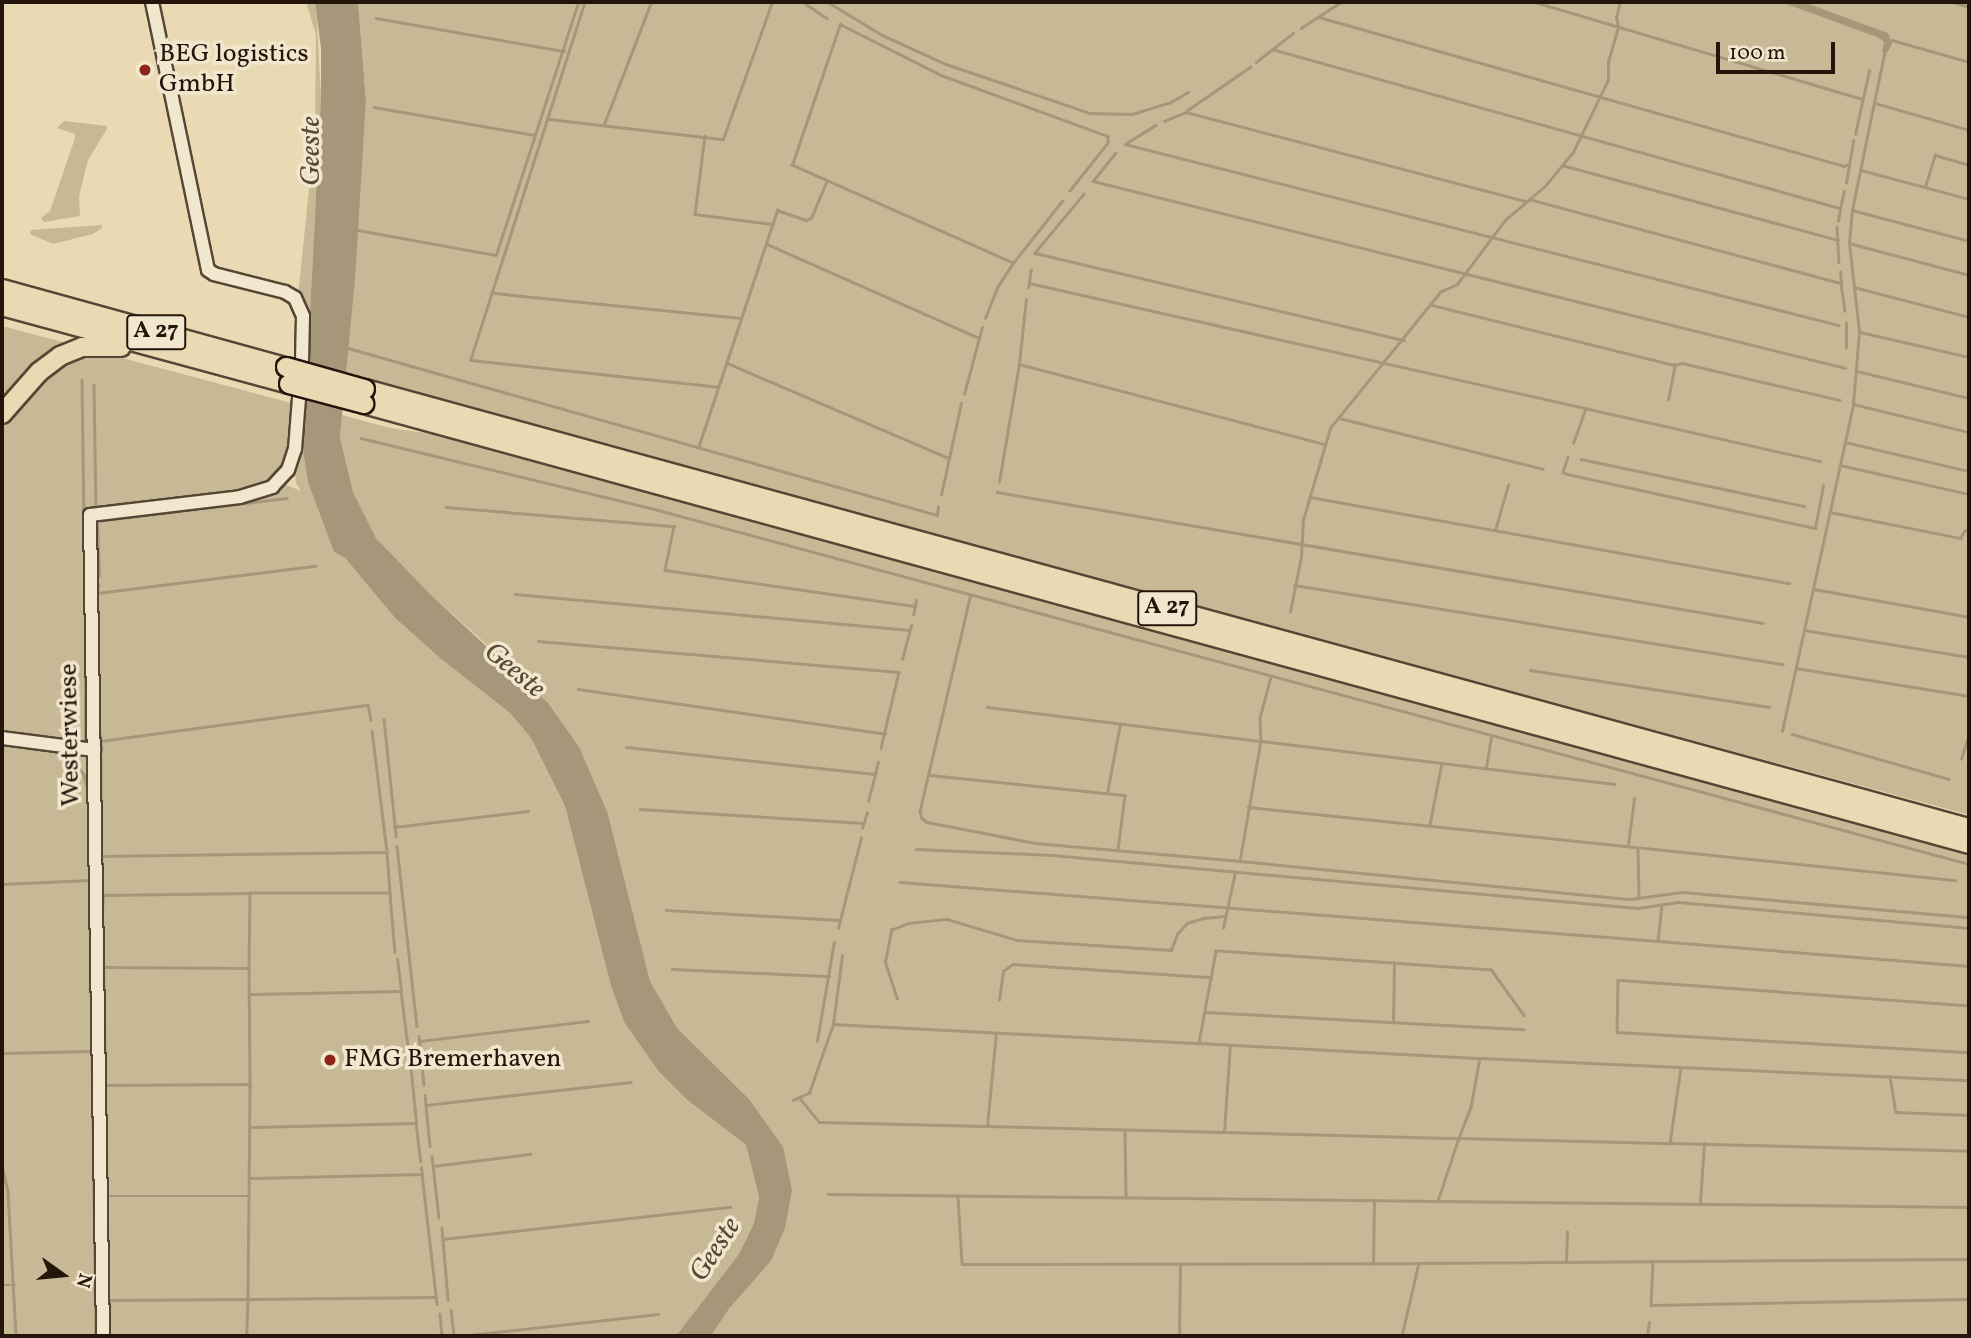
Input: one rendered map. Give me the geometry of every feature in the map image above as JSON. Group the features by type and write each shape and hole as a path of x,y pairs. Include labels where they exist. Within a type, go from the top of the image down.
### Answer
{"highway":[{"name":"A 27","path":"2,288 365,397 1969,844"},
{"name":"A 27","path":"2,306 156,349 288,375"},
{"path":"2,414 39,372 71,350 99,346 156,349"},
{"name":"A 27","path":"365,397 1969,828"}],"street":[{"name":"Westerwiese","path":"103,1336 90,515 258,494 283,477 295,449 300,405 303,316 295,298 285,292 214,274 208,270 152,2"},
{"path":"2,738 94,750"}],"shaded area":[{"path":"306,2 316,4 321,97 303,450 334,552 345,558 395,618 440,658 510,713 531,738 565,806 611,986 624,1022 659,1072 686,1099 746,1145 759,1197 754,1223 739,1254 676,1336 2,1336 2,326 295,404 292,444 276,488 284,484 301,491 296,483 294,464 298,296 315,132 316,35"},
{"path":"315,2 358,2 366,101 355,279 340,437 353,492 376,538 432,596 548,703 579,747 608,814 650,981 677,1028 749,1099 783,1147 792,1190 785,1228 771,1261 729,1309 711,1336 676,1336 739,1254 754,1223 759,1197 746,1145 686,1099 659,1072 624,1022 611,986 565,806 531,738 510,713 440,658 395,618 345,558 334,552 308,482 303,450 321,97 321,48"},
{"path":"358,2 1969,2 1969,815 346,376 366,101"},
{"path":"1781,2 1803,2 1888,33 1892,44 1887,53 1882,52 1884,42 1877,37"},
{"path":"64,121 107,126 107,129 88,160 79,196 80,216 44,222 41,218 50,211 75,138 75,134 57,128"},
{"path":"102,225 102,228 93,234 53,244 30,234 31,230"},
{"path":"342,415 390,428 433,434 1969,853 1969,1336 711,1336 729,1309 771,1261 764,1121 749,1099 677,1028 650,981 608,814 513,668 432,596 376,538 353,492 340,437"}],"waterway":[{"path":"358,230 496,255 578,2"},
{"path":"585,2 471,360 718,387"},
{"path":"604,124 651,2"},
{"path":"549,119 723,139 772,2"},
{"path":"803,2 827,18"},
{"path":"828,2 882,35 946,64 1090,113 1132,114 1169,103 1188,92"},
{"path":"1301,28 1341,2"},
{"path":"1535,2 1862,99"},
{"path":"1290,612 1301,557 1303,520 1330,428 1440,292 1457,284 1505,220 1545,186 1573,152 1608,80 1608,62 1618,27 1616,17 1620,2"},
{"path":"1954,2 1969,7"},
{"path":"1319,17 1844,166 1849,164"},
{"path":"376,18 564,51"},
{"path":"1013,263 792,165 840,24 941,75 1108,136 1108,143 1070,191"},
{"path":"1256,62 1293,33"},
{"path":"1892,40 1969,62"},
{"path":"1272,49 1840,208 1844,191"},
{"path":"1782,731 1853,404 1859,331 1849,243 1852,210 1885,49"},
{"path":"1186,111 1250,67"},
{"path":"1855,134 1869,71"},
{"path":"1875,103 1969,130"},
{"path":"374,107 534,135"},
{"path":"1164,121 1186,112 1525,201"},
{"path":"1125,144 1155,125"},
{"path":"705,136 695,214 772,224"},
{"path":"1846,183 1853,141"},
{"path":"1125,144 1838,325"},
{"path":"1116,153 1093,181 1845,368"},
{"path":"1925,187 1935,155 1969,165"},
{"path":"1562,165 1838,240"},
{"path":"1861,170 1969,199"},
{"path":"698,448 777,210 806,220 811,218 826,183"},
{"path":"1084,194 1035,253 1404,340"},
{"path":"1529,199 1841,283 1840,272"},
{"path":"985,318 998,286 1013,263 1062,201"},
{"path":"1838,221 1840,208"},
{"path":"1852,210 1969,241"},
{"path":"1837,227 1839,262"},
{"path":"1849,243 1969,275"},
{"path":"767,244 979,338"},
{"path":"1028,288 1031,270"},
{"path":"1029,283 1820,461"},
{"path":"1841,283 1845,311"},
{"path":"1854,287 1969,317"},
{"path":"494,293 741,318"},
{"path":"999,482 1019,364 1026,299"},
{"path":"1432,305 1675,365 1682,363 1840,400"},
{"path":"1846,323 1846,348"},
{"path":"964,394 982,327"},
{"path":"1860,332 1969,357"},
{"path":"348,348 937,515 938,507"},
{"path":"727,363 949,458"},
{"path":"1019,364 1323,444"},
{"path":"1668,400 1675,365"},
{"path":"1857,371 1969,398"},
{"path":"82,380 84,515"},
{"path":"94,385 96,507 248,489"},
{"path":"941,495 961,403"},
{"path":"1853,404 1969,432"},
{"path":"1573,443 1586,408"},
{"path":"1339,418 1543,469"},
{"path":"361,438 658,510 1969,864"},
{"path":"1845,442 1969,471"},
{"path":"1568,457 1563,472 1567,474 1815,528 1823,486"},
{"path":"1581,459 1804,506"},
{"path":"1840,465 1969,494"},
{"path":"264,483 275,475"},
{"path":"1495,530 1508,485"},
{"path":"997,492 1763,623"},
{"path":"1310,497 1789,583"},
{"path":"99,576 97,521 287,498"},
{"path":"446,507 674,526 665,570 915,606 916,600"},
{"path":"1830,512 1960,538 1965,530 1969,530"},
{"path":"97,593 315,566"},
{"path":"97,593 98,585"},
{"path":"1294,585 1783,664"},
{"path":"1814,589 1969,617"},
{"path":"515,594 909,630"},
{"path":"971,594 920,811 922,818 927,822 1035,843 1240,861"},
{"path":"85,595 85,743"},
{"path":"913,615 915,606"},
{"path":"902,659 911,625"},
{"path":"1804,630 1969,657"},
{"path":"538,641 899,672 881,748"},
{"path":"1796,668 1969,696"},
{"path":"1530,670 1769,707"},
{"path":"1271,677 1260,718 1261,741 1442,763 1430,825"},
{"path":"578,689 885,734"},
{"path":"100,741 368,705 371,720"},
{"path":"987,707 1261,741 1240,861 1630,899 1682,892 1969,917"},
{"path":"384,719 396,836"},
{"path":"1107,793 1120,724"},
{"path":"2,731 47,738"},
{"path":"372,731 387,852"},
{"path":"100,733 101,749"},
{"path":"1792,734 1949,779"},
{"path":"1961,759 1969,735"},
{"path":"1486,768 1491,737"},
{"path":"626,747 875,774 878,762"},
{"path":"53,751 74,761 84,775 88,790"},
{"path":"101,758 101,807"},
{"path":"1442,763 1615,784"},
{"path":"868,801 875,774"},
{"path":"930,775 1125,795 1118,850"},
{"path":"1628,845 1634,798"},
{"path":"1248,807 1955,880"},
{"path":"640,809 864,823"},
{"path":"394,827 528,811"},
{"path":"862,828 867,813"},
{"path":"838,928 861,838"},
{"path":"397,846 417,1026"},
{"path":"1638,848 1639,897"},
{"path":"916,849 1052,855 1638,908 1678,902 1969,928"},
{"path":"101,858 387,852 390,893 250,893"},
{"path":"1223,928 1235,872"},
{"path":"2,884 90,880"},
{"path":"900,882 1658,941"},
{"path":"102,910 103,895 250,893 249,968"},
{"path":"390,893 395,952"},
{"path":"1662,904 1658,941 1969,966"},
{"path":"666,910 840,920"},
{"path":"897,999 885,962 891,930 908,923 947,919 1017,940 1171,950 1177,934 1187,923 1225,916"},
{"path":"103,936 105,1053"},
{"path":"817,1041 834,942"},
{"path":"1524,1016 1491,970 1216,951 1199,1043 1480,1058 1471,1107 1459,1138 1670,1143"},
{"path":"793,1100 809,1093 833,1024 842,956"},
{"path":"251,994 401,991 397,959"},
{"path":"1393,1021 1394,963"},
{"path":"999,1000 1003,971 1013,964 1211,977"},
{"path":"104,967 249,968 250,1087"},
{"path":"672,969 829,976"},
{"path":"1969,1006 1618,980 1617,1032 1969,1052"},
{"path":"2,1053 92,1051 91,987"},
{"path":"401,991 409,1054"},
{"path":"1205,1012 1524,1029"},
{"path":"420,1041 588,1021"},
{"path":"833,1024 1199,1043"},
{"path":"987,1126 996,1033"},
{"path":"419,1036 424,1085"},
{"path":"799,1097 819,1122 1224,1132 1230,1045"},
{"path":"92,1051 96,1336"},
{"path":"1480,1058 1969,1080"},
{"path":"250,1127 416,1123 410,1062"},
{"path":"1681,1068 1670,1143 1969,1151"},
{"path":"1890,1076 1896,1112 1969,1115"},
{"path":"105,1079 107,1173"},
{"path":"426,1105 631,1082"},
{"path":"105,1085 250,1084 249,1196"},
{"path":"425,1095 430,1146"},
{"path":"416,1123 421,1161"},
{"path":"1125,1132 1126,1197"},
{"path":"1224,1132 1459,1138 1438,1201"},
{"path":"1700,1202 1704,1143"},
{"path":"433,1166 530,1154"},
{"path":"432,1156 439,1218"},
{"path":"2,1165 8,1192 16,1336"},
{"path":"249,1178 422,1174 421,1168"},
{"path":"422,1174 437,1304"},
{"path":"107,1182 108,1266"},
{"path":"828,1194 1969,1207"},
{"path":"107,1196 249,1196 248,1299 436,1297"},
{"path":"958,1196 962,1264 1419,1263 1402,1336"},
{"path":"1373,1264 1374,1201"},
{"name":"Geeste","path":"443,1239 730,1207"},
{"path":"442,1228 448,1300"},
{"path":"1566,1261 1567,1232"},
{"path":"1419,1263 1969,1259"},
{"path":"1653,1263 1651,1305 1969,1299"},
{"path":"1179,1336 1180,1265"},
{"path":"2,1285 15,1285"},
{"path":"109,1322 109,1300 248,1299 247,1336"},
{"path":"451,1310 454,1336"},
{"path":"440,1314 442,1336"},
{"path":"460,1336 658,1314"},
{"path":"1647,1336 1649,1322"}],"place":[{"name":"BEG logistics GmbH","path":"145,70"},
{"name":"FMG Bremerhaven","path":"330,1060"}]}
